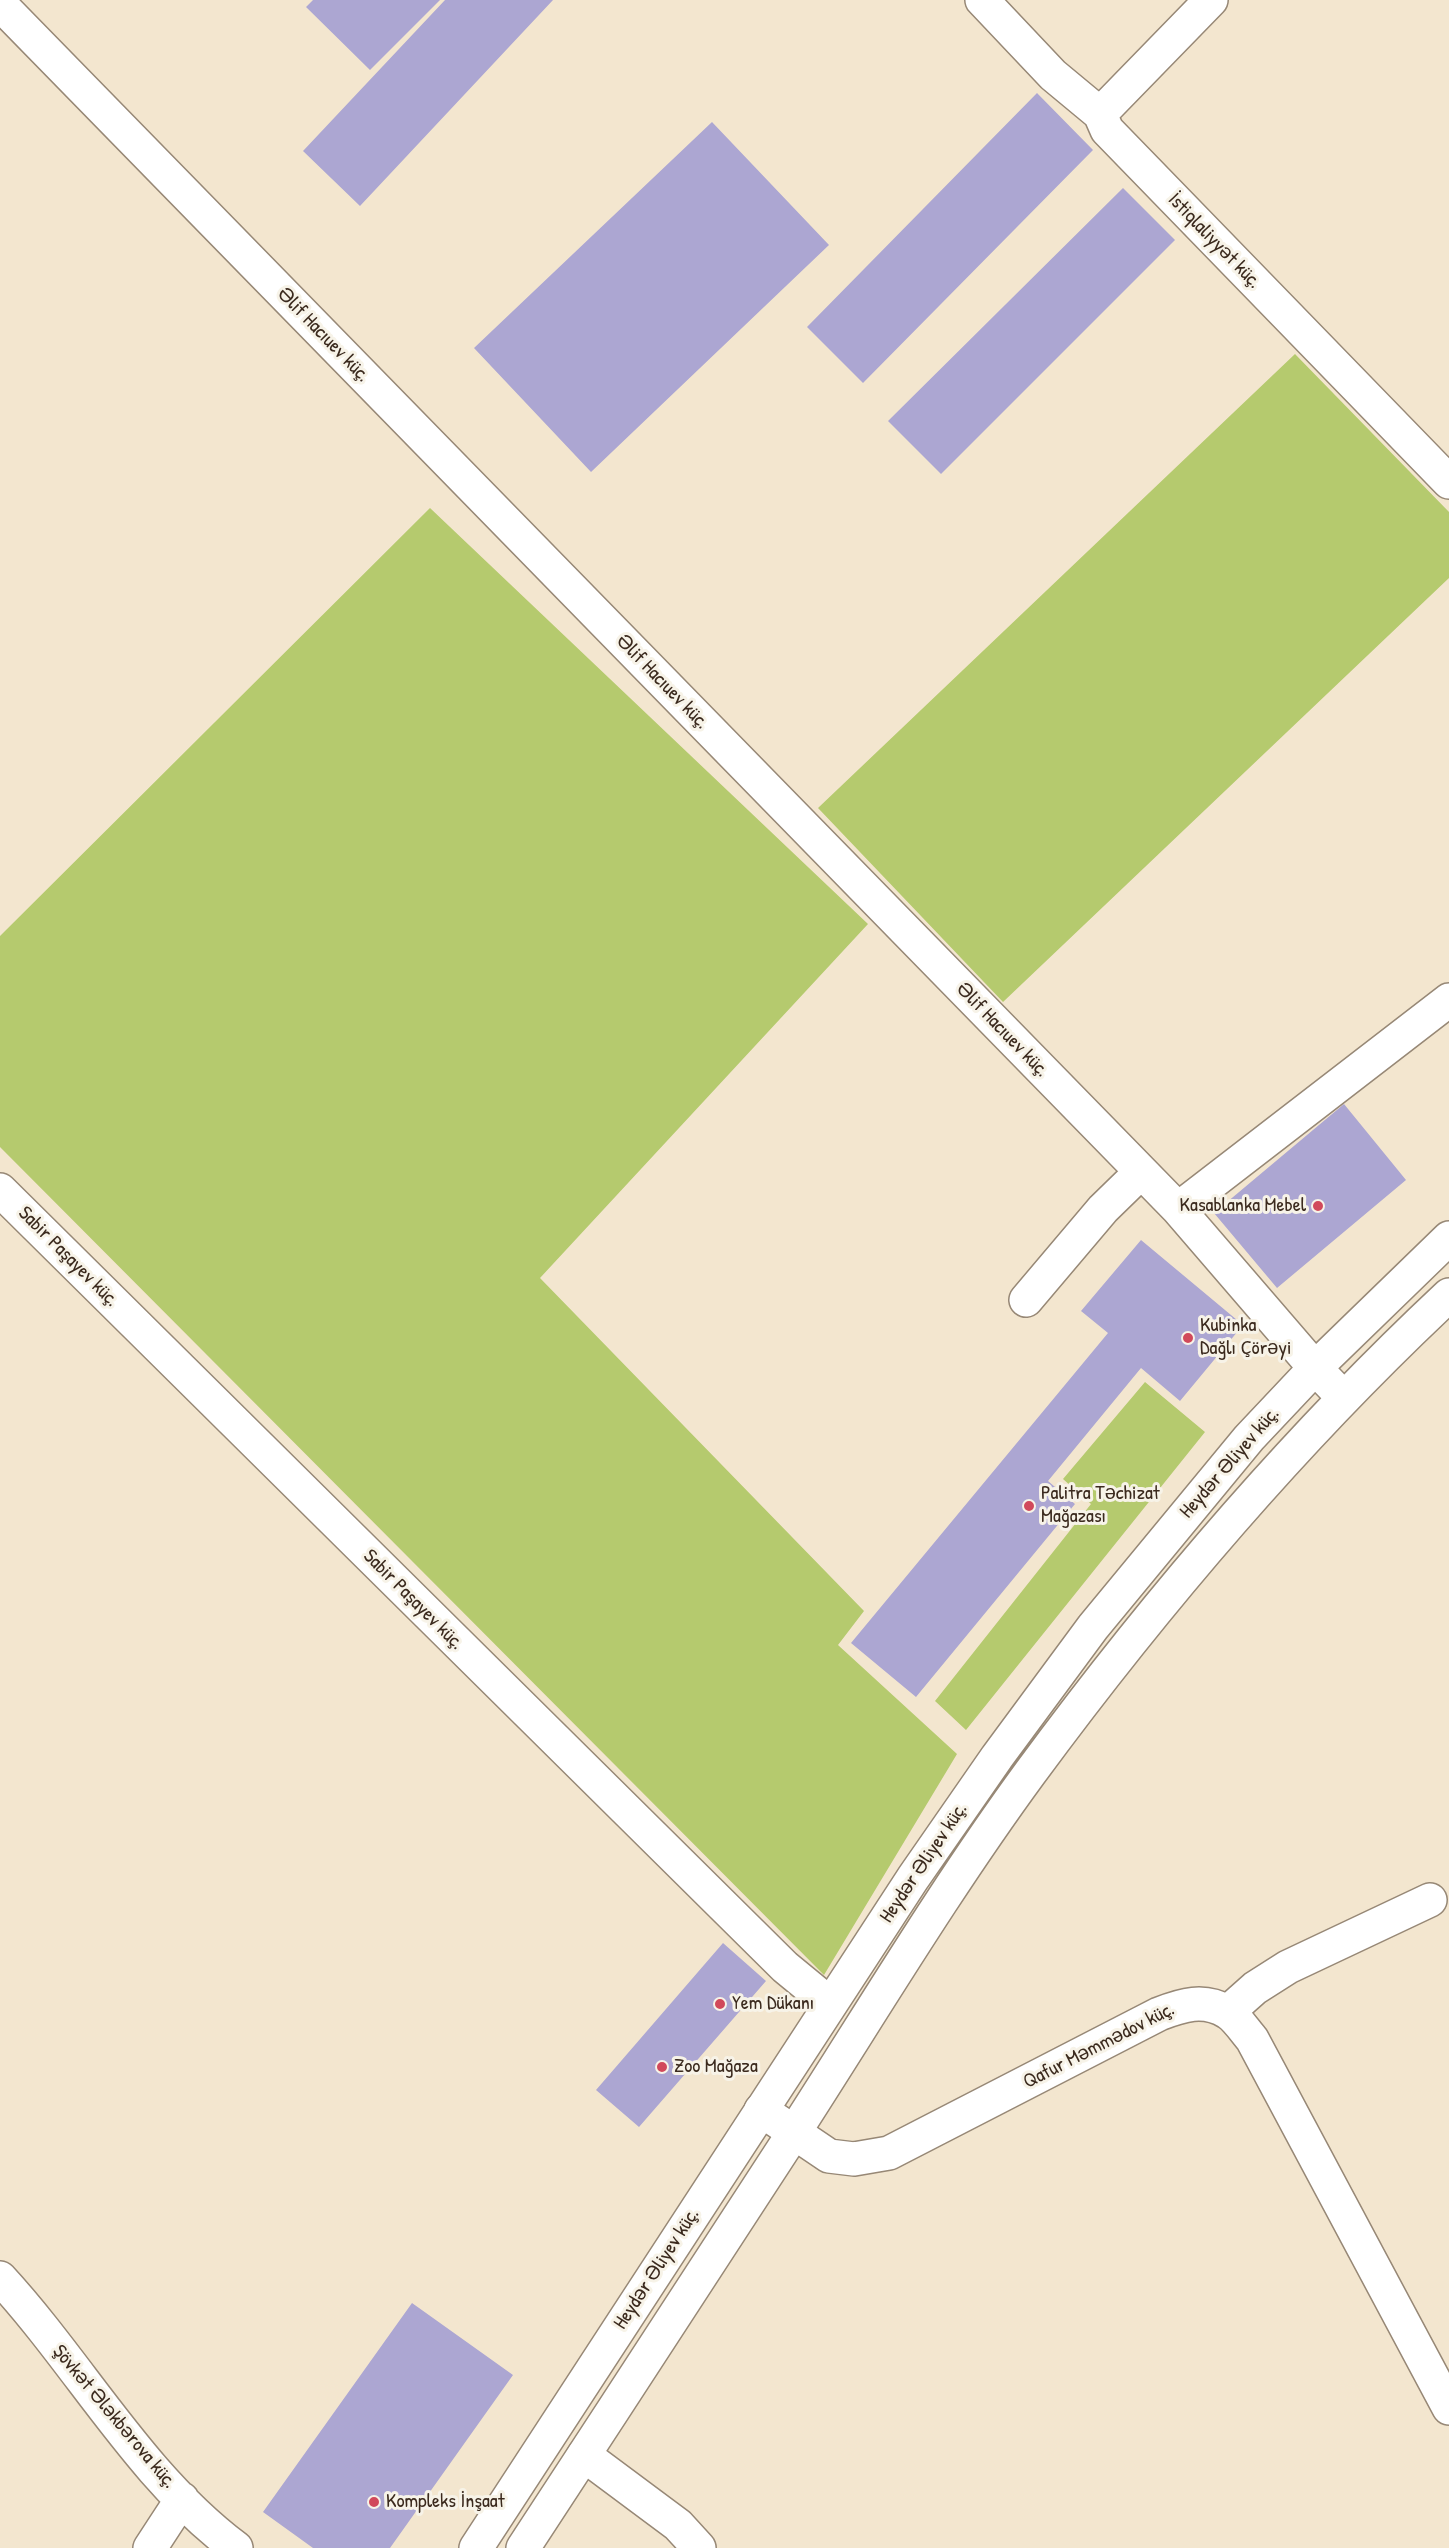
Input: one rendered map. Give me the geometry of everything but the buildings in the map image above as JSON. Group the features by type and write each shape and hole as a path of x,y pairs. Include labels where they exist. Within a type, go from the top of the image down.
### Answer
{"street":[{"name":"İstiqlaliyyət küç.","path":"982,0 1053,75 1100,114 1107,130 1449,482"},
{"path":"1100,114 1211,0"},
{"name":"Əlif Hacıuev küç.","path":"0,4 1178,1209 1315,1368 1344,1398"},
{"path":"1178,1209 1449,1000"},
{"path":"1026,1300 1103,1209 1141,1172"},
{"name":"Sabir Paşayev küç.","path":"0,1190 785,1967 830,2004"},
{"name":"Heydər Əliyev küç.","path":"476,2548 830,2004 971,1794 1093,1627 1249,1438 1315,1368 1449,1238"},
{"name":"Heydər Əliyev küç.","path":"523,2548 942,1902 1029,1775 1123,1651 1280,1465 1344,1398 1449,1295"},
{"path":"1430,1900 1288,1967 1255,1988 1228,2012 1252,2039 1449,2409"},
{"name":"Qafur Məmmədov küç.","path":"761,2110 793,2134 829,2156 854,2159 889,2153 1159,2014 1184,2004 1206,2004 1228,2012"},
{"name":"Şövkət Ələkbərova küç.","path":"0,2278 122,2434 182,2499 236,2548"},
{"path":"584,2455 678,2525 699,2548"},
{"path":"150,2548 182,2499"}],"green space":[{"path":"1295,354 1449,512 1449,578 1003,1002 818,808"},
{"path":"430,508 868,924 540,1278 864,1611 838,1645 957,1754 824,1975 0,1147 0,936"},
{"path":"1145,1382 1205,1432 966,1730 935,1701 1091,1504 1063,1479"}],"place":[{"name":"Kasablanka Mebel","path":"1318,1206"},
{"name":"Kubinka Dağlı Çörəyi","path":"1188,1338"},
{"name":"Palitra Təchizat Mağazası","path":"1029,1506"},
{"name":"Yem Dükanı","path":"720,2004"},
{"name":"Zoo Mağaza","path":"662,2067"},
{"name":"Kompleks İnşaat","path":"374,2502"}]}
